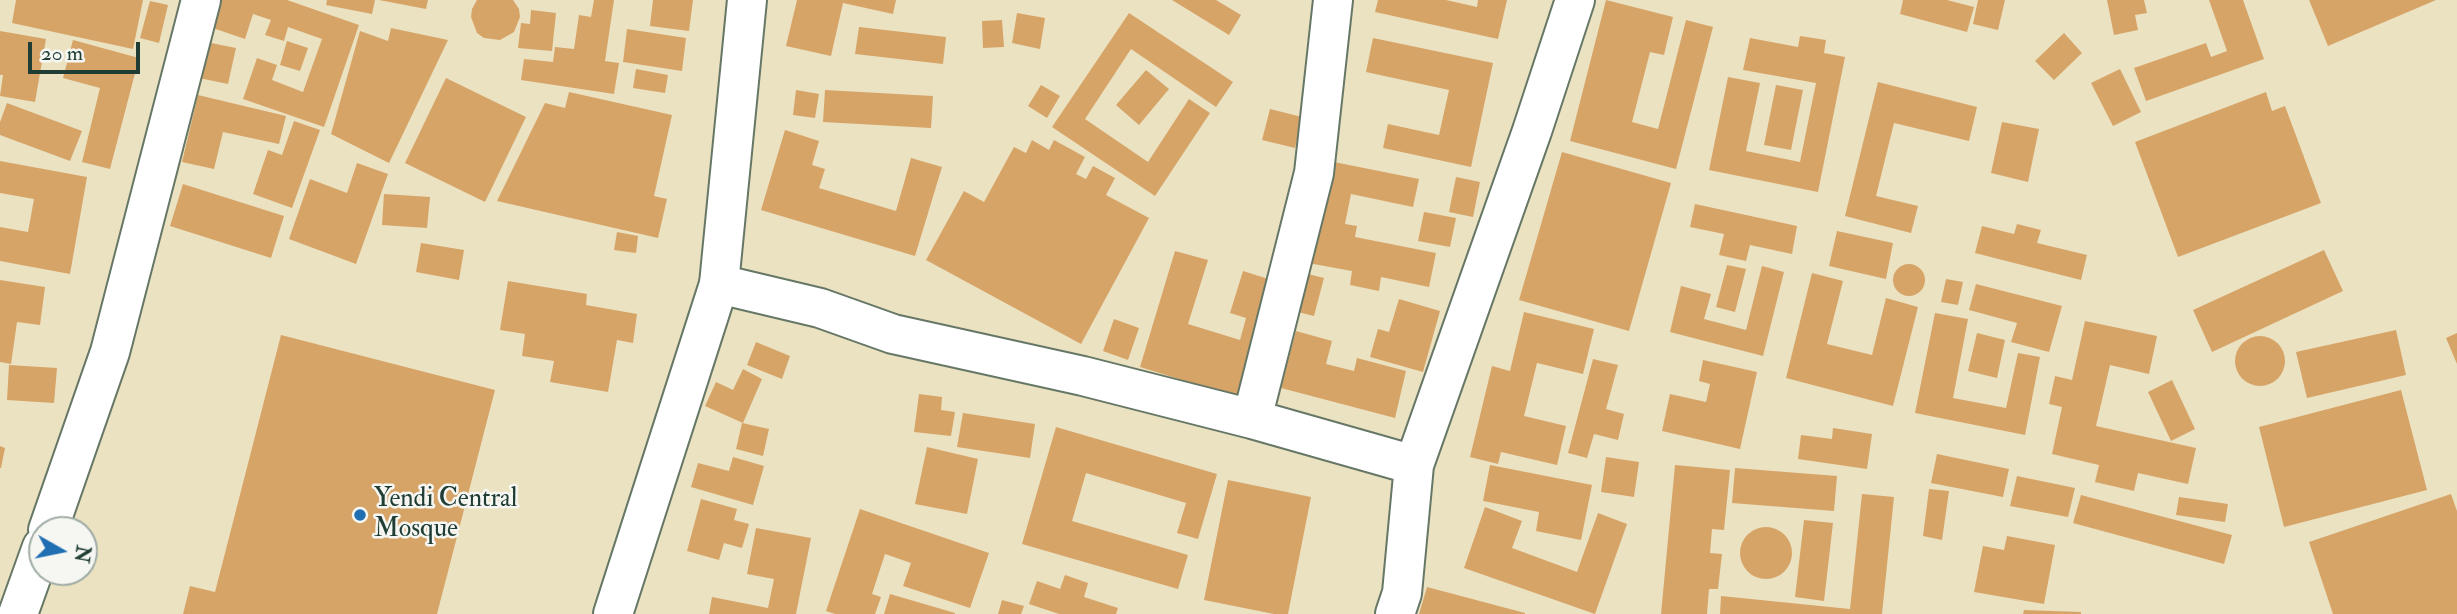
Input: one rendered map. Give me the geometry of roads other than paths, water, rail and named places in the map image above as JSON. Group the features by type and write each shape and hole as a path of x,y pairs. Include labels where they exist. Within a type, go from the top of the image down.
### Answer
{"main road":[{"path":"53,516 110,352 201,0"},
{"path":"613,614 719,284 747,0"},
{"path":"1252,419 1314,173 1333,0"},
{"path":"1395,614 1402,593 1414,465 1532,131 1575,0"},
{"path":"719,284 820,308 893,334 1083,376 1252,419 1414,465"},
{"path":"18,614 28,586"}],"place":[{"name":"Yendi Central Mosque","path":"360,515"}]}
